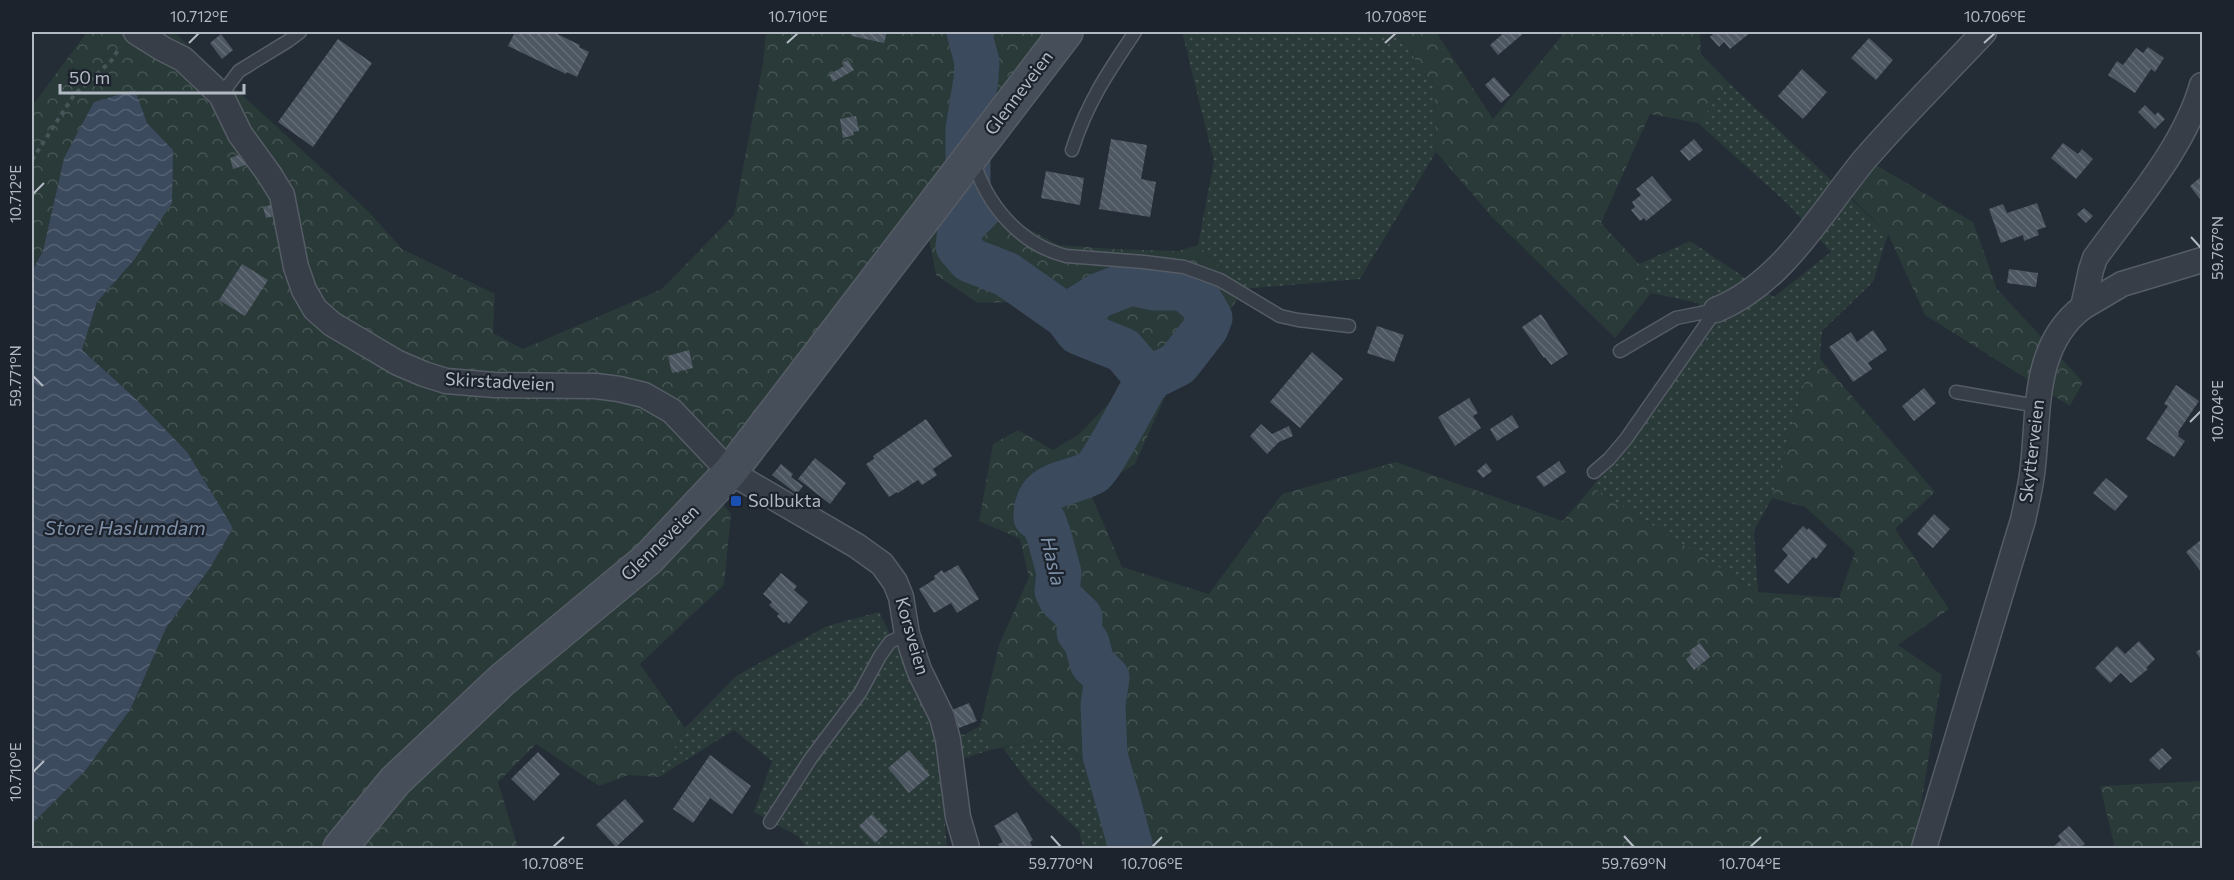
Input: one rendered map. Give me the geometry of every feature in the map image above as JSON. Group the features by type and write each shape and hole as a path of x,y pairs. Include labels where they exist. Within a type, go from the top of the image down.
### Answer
{"main road":[{"name":"Glenneveien","path":"340,849 396,781 502,680 648,559 730,472 1066,32"}],"street":[{"path":"1716,310 1742,298 1778,267 1803,239 1867,157 1984,32"},
{"name":"Skirstadveien","path":"130,36 183,59 221,95 243,140 273,179 282,195 296,267 304,290 315,309 332,324 398,363 446,381 495,385 596,386 644,395 672,411 730,472"},
{"name":"Skytterveien","path":"1924,849 2023,520 2032,474 2042,371 2050,351 2072,316 2083,307 2096,258 2168,157 2187,126 2197,105 2202,85"},
{"path":"2083,307 2122,284 2202,260"},
{"name":"Korsveien","path":"730,472 857,546 882,564 895,582 902,597 907,634 919,670 942,717 948,740 958,817 967,849"}],"lane":[{"path":"221,95 239,71 300,32"},
{"path":"1072,150 1082,119 1099,86 1135,32"},
{"path":"972,155 983,188 994,205 1025,238 1056,254 1184,267 1220,280 1281,316 1349,326"},
{"path":"1620,351 1676,318 1716,310"},
{"path":"1594,472 1626,440 1716,310"},
{"path":"1956,392 2037,406"},
{"path":"770,822 811,758 860,693 890,642 907,634"}],"path":[{"path":"32,160 74,95 111,61 130,36"}],"green space":[{"path":"87,32 174,32 369,212 402,249 495,294 493,333 523,349 662,289 734,215 763,63 766,32 1050,32 714,464 707,484 731,514 724,585 640,664 685,728 659,777 629,775 599,786 536,744 498,782 518,848 32,848 32,824 85,771 130,710 166,627 210,568 233,528 137,400 82,350 97,302 134,260 173,150 147,123 135,90 64,158 43,251 32,271 32,106"},
{"path":"1182,32 1397,32 1434,87 1436,152 1360,279 1243,289 1198,245 1214,161"},
{"path":"1397,32 1436,32 1493,119 1565,32 1700,32 1701,54 1729,83 1698,123 1650,114 1601,223 1639,264 1651,293 1615,338 1492,217 1436,152 1434,87"},
{"path":"1729,83 1888,234 1873,282 1822,331 1820,359 1806,377 1772,498 1754,531 1758,592 1592,487 1671,387 1710,332 1698,303 1651,293 1639,264 1690,241 1774,297 1831,252 1789,205 1698,123"},
{"path":"1876,165 1973,222 1997,289 2083,382 2070,406 1925,315 1888,234 1848,194"},
{"path":"969,188 1008,218 1059,245 1178,251 1198,245 1243,289 1225,319 1168,390 1135,464 1090,492 1122,567 1209,594 1282,494 1396,462 1563,521 1592,487 1758,592 1839,598 1855,552 1805,507 1772,498 1806,377 1820,359 1935,492 1895,529 1949,609 1898,645 1942,675 1918,824 1939,848 1144,848 1106,778 1052,738 990,750 980,726 999,645 1029,577 1020,539 979,521 993,444 1018,430 1053,450 1078,435 1131,381 1113,359 1014,302 978,303 936,275 929,239"},
{"path":"879,612 933,720 963,735 980,726 990,750 940,766 947,848 807,848 799,837 754,812 772,761 734,730 659,777 685,728 736,676 827,626"},
{"path":"1052,738 1106,778 1144,848 1083,848 1079,831 1031,786 1003,748"},
{"path":"2202,781 2202,848 2115,848 2100,786"}],"water":[{"name":"Store Haslumdam","path":"135,90 147,123 173,150 172,203 134,260 97,302 82,350 137,400 187,452 233,528 210,568 166,628 130,710 85,771 32,824 32,271 43,251 64,158 94,102"}],"building":[{"path":"515,32 553,32 589,52 577,77 508,46"},
{"path":"853,32 887,32 884,43 852,36"},
{"path":"1505,32 1525,32 1498,55 1490,45"},
{"path":"1715,32 1750,33 1730,49 1724,42 1719,47 1710,37"},
{"path":"221,34 233,50 222,59 210,43"},
{"path":"1869,38 1893,60 1876,80 1851,58"},
{"path":"338,39 372,63 313,147 278,122"},
{"path":"2148,47 2164,58 2155,72 2151,69 2135,93 2108,75 2117,61 2123,65 2136,48 2143,53"},
{"path":"848,60 854,70 833,82 829,75 844,66 842,63"},
{"path":"1802,69 1827,92 1803,119 1778,96"},
{"path":"1494,77 1510,95 1501,103 1485,85"},
{"path":"2145,105 2155,115 2158,112 2165,119 2155,129 2138,112"},
{"path":"856,116 859,131 843,138 840,119"},
{"path":"1111,139 1147,145 1141,179 1156,182 1150,217 1099,209"},
{"path":"1694,139 1703,150 1689,161 1680,151"},
{"path":"2063,143 2078,154 2082,149 2093,159 2076,179 2051,158"},
{"path":"242,154 246,165 233,169 230,158"},
{"path":"1046,171 1084,178 1080,205 1041,198"},
{"path":"1652,176 1672,200 1646,221 1644,218 1640,221 1631,210 1635,207 1632,202 1641,195 1636,189"},
{"path":"2202,176 2202,202 2190,186"},
{"path":"2037,203 2046,227 2037,230 2039,235 2024,241 2023,235 2001,243 1989,209 2003,204 2007,213"},
{"path":"275,204 278,215 266,218 263,207"},
{"path":"2084,208 2093,216 2086,223 2077,214"},
{"path":"242,264 268,280 245,316 219,300"},
{"path":"2009,269 2038,273 2036,287 2007,283"},
{"path":"1541,314 1568,354 1551,365 1522,327"},
{"path":"1377,326 1404,335 1394,362 1367,353"},
{"path":"1873,330 1887,350 1868,363 1872,369 1853,382 1829,347 1851,332 1857,342"},
{"path":"689,350 693,368 672,373 668,356"},
{"path":"1312,352 1343,379 1300,428 1270,402"},
{"path":"2176,385 2199,401 2178,432 2178,436 2185,441 2174,457 2146,439 2168,406 2164,404"},
{"path":"1924,388 1936,403 1914,421 1902,406"},
{"path":"1469,398 1478,413 1473,416 1481,428 1455,446 1438,417"},
{"path":"1512,415 1519,427 1497,441 1490,429"},
{"path":"926,419 952,456 933,469 937,475 922,485 918,480 889,497 866,464 874,459 873,456"},
{"path":"1261,424 1272,434 1289,426 1293,436 1279,442 1267,454 1250,436"},
{"path":"815,458 846,483 830,504 798,479"},
{"path":"1559,461 1566,472 1544,487 1536,477"},
{"path":"1486,463 1492,471 1483,478 1477,471"},
{"path":"781,464 793,474 791,477 803,486 797,494 772,475"},
{"path":"2106,478 2128,496 2115,511 2093,493"},
{"path":"1934,514 1950,529 1933,548 1917,534"},
{"path":"1803,526 1807,530 1809,528 1827,545 1816,559 1813,557 1788,584 1774,571 1788,555 1782,549"},
{"path":"2202,539 2202,573 2186,552"},
{"path":"958,565 979,599 957,613 951,603 934,613 919,589 935,579 934,576 942,570 944,573"},
{"path":"781,573 797,586 794,590 808,602 789,624 786,621 784,623 777,616 779,614 769,605 772,602 763,594"},
{"path":"2139,641 2155,659 2146,668 2148,669 2131,683 2121,673 2110,683 2095,668 2117,646 2125,654"},
{"path":"1700,643 1710,657 1694,670 1686,659 1692,654 1689,651"},
{"path":"2202,648 2202,661 2196,652"},
{"path":"969,703 977,721 959,728 952,710"},
{"path":"2162,748 2172,758 2159,770 2149,760"},
{"path":"909,750 930,775 909,793 888,768"},
{"path":"538,752 560,774 534,801 511,779"},
{"path":"710,755 751,786 732,814 710,798 693,823 673,809"},
{"path":"625,799 644,821 616,847 596,825"},
{"path":"1017,812 1033,840 1030,842 1033,848 1001,848 998,844 1003,842 994,826"},
{"path":"872,814 888,831 875,843 859,826"},
{"path":"2069,826 2085,844 2080,848 2056,848 2054,846 2061,840 2058,836"}],"waterway":[{"name":"Hasla","path":"969,32 977,62 968,129 968,194 979,209 960,228 958,246 970,260 1006,274 1066,316 1078,332 1123,350 1148,379 1112,444 1093,472 1048,490 1037,505 1036,517 1044,522 1049,536 1059,573 1057,591 1061,599 1080,617 1079,632 1087,643 1092,663 1107,678 1103,705 1105,755 1131,848"},
{"name":"Hasla","path":"1066,316 1100,295 1131,283 1154,288 1184,288 1200,301 1210,318 1206,328 1178,364 1148,379"}],"place":[{"name":"Solbukta","path":"736,501"}]}
